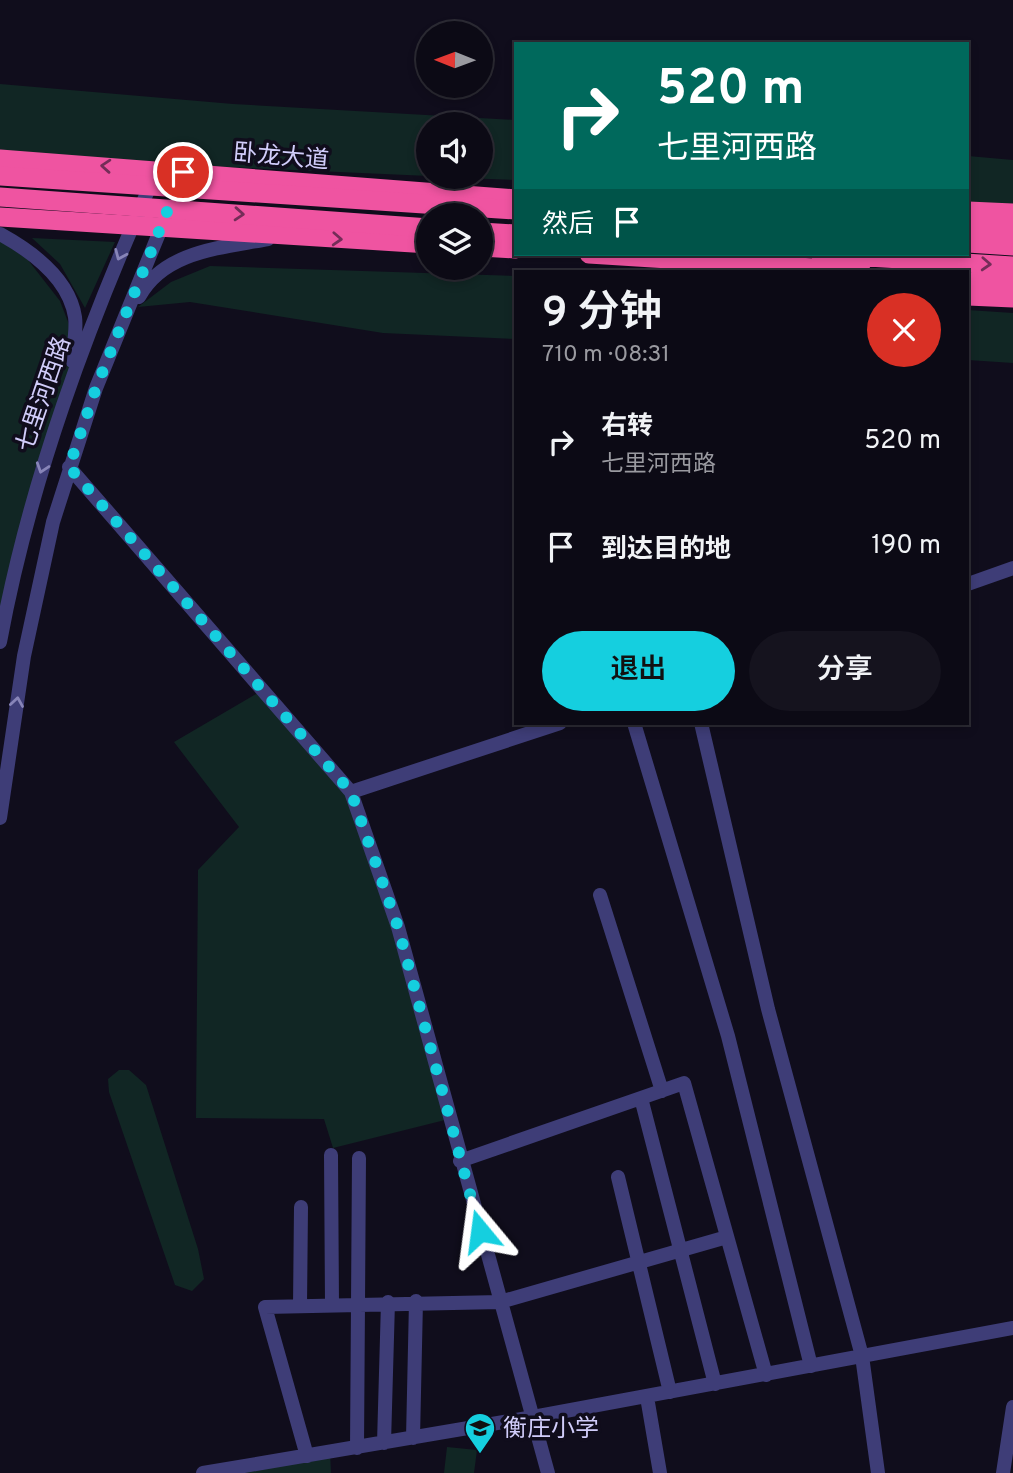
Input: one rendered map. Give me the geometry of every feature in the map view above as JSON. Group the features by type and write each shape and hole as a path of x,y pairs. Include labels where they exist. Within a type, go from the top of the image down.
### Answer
{"highway":[{"name":"卧龙大道","path":"0,159 514,200"},
{"path":"0,176 417,203"},
{"path":"0,197 416,227"},
{"path":"453,203 514,200"},
{"path":"493,208 514,210"},
{"path":"969,211 1013,213"},
{"path":"0,217 416,243"},
{"path":"969,224 1013,227"},
{"path":"493,233 514,234"},
{"path":"969,243 1013,246"},
{"path":"493,248 514,249"},
{"path":"594,256 644,270"},
{"path":"619,256 845,270"},
{"path":"855,256 1013,265"},
{"path":"969,278 1013,281"},
{"path":"969,296 1013,298"}],"street":[{"name":"七里河西路","path":"0,642 11,580 30,507 71,377 158,170"},
{"name":"七里河西路","path":"0,818 24,656 53,522 69,467 113,345 183,172"},
{"path":"0,234 33,252 60,286 75,317 71,377"},
{"path":"113,345 145,286 169,263 203,252 283,236"},
{"path":"69,467 351,792 398,927 460,1161 548,1473"},
{"path":"969,584 1013,568"},
{"path":"351,792 554,725"},
{"path":"635,725 729,1036 811,1366"},
{"path":"701,725 768,1009 862,1356 878,1473"},
{"path":"600,895 662,1091"},
{"path":"460,1161 684,1083 766,1374"},
{"path":"641,1098 715,1384"},
{"path":"331,1154 332,1304"},
{"path":"357,1448 359,1158"},
{"path":"618,1177 670,1392"},
{"path":"300,1207 300,1306"},
{"path":"307,1456 265,1307 416,1301 500,1302 727,1237"},
{"path":"413,1438 416,1301"},
{"path":"384,1443 388,1302"},
{"path":"203,1473 647,1397 1013,1328"},
{"path":"647,1397 660,1473"},
{"path":"1003,1473 1013,1408"}],"green space":[{"path":"0,84 233,104 416,114 416,175 0,157"},
{"path":"493,119 514,120 514,180 493,179"},
{"path":"969,156 1013,160 1013,212 969,209"},
{"path":"32,238 115,242 85,308 60,264"},
{"path":"0,240 28,260 60,301 70,327 71,377 0,642"},
{"path":"210,266 416,273 416,280 493,280 493,275 514,276 514,339 383,333 190,302 138,307 171,282"},
{"path":"969,310 1013,313 1013,363 969,360"},
{"path":"263,690 351,792 449,1119 333,1148 324,1119 196,1118 198,870 239,827 174,742"},
{"path":"119,1070 129,1070 146,1085 198,1249 204,1279 192,1291 175,1285 109,1092 108,1079"},
{"path":"447,1447 477,1450 474,1473 444,1473"},
{"path":"330,1452 331,1473 203,1473"}],"place":[{"name":"衡庄小学","path":"480,1455"}],"route":[{"path":"183,172 96,388 69,467 351,792 398,927 480,1231"}]}
